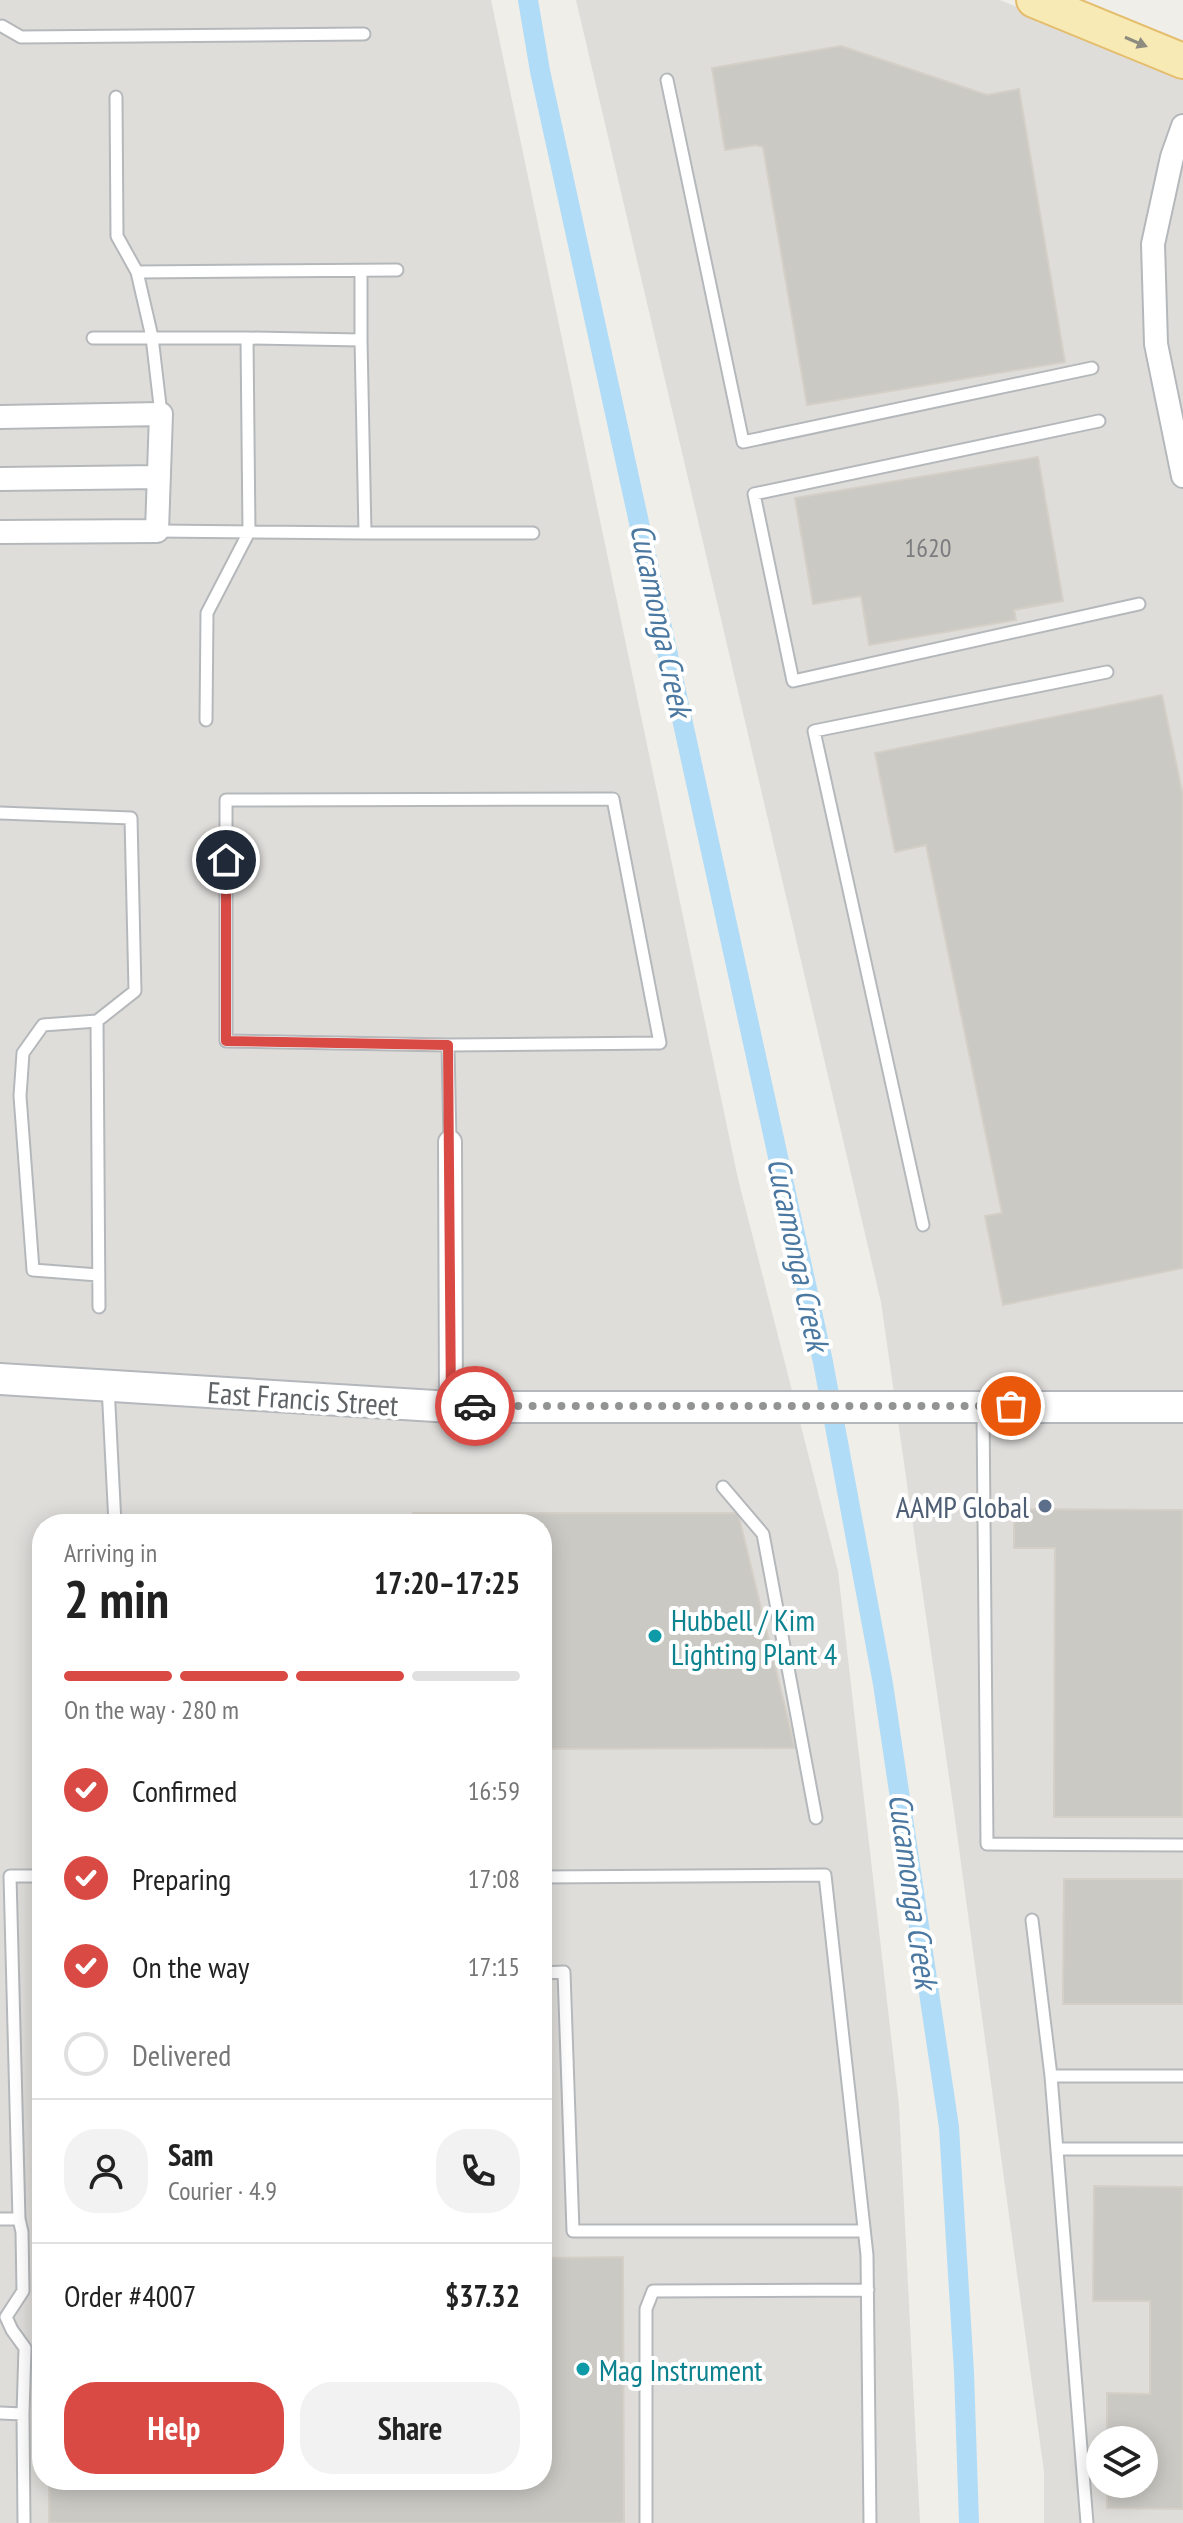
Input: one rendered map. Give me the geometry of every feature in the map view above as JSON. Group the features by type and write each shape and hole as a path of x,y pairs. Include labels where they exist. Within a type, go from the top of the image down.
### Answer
{"main road":[{"path":"1034,0 1183,61"}],"street":[{"path":"1183,126 1172,157 1153,244 1156,344 1183,476"},
{"path":"0,417 161,414 157,531 0,532"},
{"path":"0,479 159,477"},
{"path":"450,1142 451,1407"},
{"name":"East Francis Street","path":"0,1379 451,1407 1183,1407"}],"lane":[{"path":"2,26 21,37 364,34"},
{"path":"667,80 743,442 1092,368"},
{"path":"116,97 117,236 137,272 152,337 161,414"},
{"path":"137,272 397,270"},
{"path":"361,271 365,533"},
{"path":"93,338 361,340"},
{"path":"206,720 207,613 249,532 247,338"},
{"path":"1099,421 754,494 793,681 1139,604"},
{"path":"157,531 533,533"},
{"path":"923,1225 814,731 1107,672"},
{"path":"613,799 660,1043 448,1045 226,1041 226,800 613,799"},
{"path":"0,813 131,818 135,991 97,1021 43,1025 23,1053 20,1096 33,1270 98,1275"},
{"path":"97,1021 99,1307"},
{"path":"448,1045 450,1142"},
{"path":"108,1386 114,1514"},
{"path":"983,1406 987,1844 1183,1845"},
{"path":"723,1487 763,1534 816,1818"},
{"path":"552,1877 825,1875 864,2231 868,2290 870,2523"},
{"path":"24,2523 25,2348 6,2317 23,2291 5,1876 32,1876"},
{"path":"1032,1920 1058,2149 1087,2523"},
{"path":"552,1973 564,1972 573,2231 864,2231"},
{"path":"1051,2076 1183,2076"},
{"path":"1058,2149 1183,2149"},
{"path":"0,2219 19,2219"},
{"path":"646,2523 646,2309 653,2291 868,2290"},
{"path":"0,2413 23,2414"}],"shaded area":[{"path":"0,0 491,0 738,1179 838,1571 899,2106 920,2523 0,2523"},
{"path":"576,0 1000,0 1183,75 1183,2523 1044,2523 1044,2472 881,1302"}],"building":[{"path":"841,46 987,95 1019,89 1065,362 807,405 763,147 756,145 725,150 712,68"},
{"path":"1038,457 1063,601 1014,610 1016,620 869,645 861,596 813,604 795,498"},
{"path":"1162,695 1183,796 1183,1268 1003,1305 985,1216 1002,1213 926,845 895,852 875,753"},
{"path":"1014,1509 1183,1510 1183,1817 1054,1817 1055,1548 1014,1548"},
{"name":"Hubbell / Kim Lighting Plant 4","path":"738,1513 795,1748 552,1749 552,1514 413,1514"},
{"path":"1064,1879 1183,1879 1183,2004 1063,2004"},
{"path":"1094,2186 1183,2187 1183,2509 1107,2508 1107,2498 1158,2498 1158,2426 1107,2426 1107,2393 1150,2394 1150,2301 1093,2301"},
{"name":"Mag Instrument","path":"623,2257 624,2523 49,2523 49,2490 552,2490 552,2258"}],"waterway":[{"name":"Cucamonga Creek","path":"528,0 540,71 823,1362 883,1684 949,2127 964,2372 969,2523"}],"way so far":[{"path":"475,1406 1011,1406"}],"place":[{"name":"AAMP Global","path":"1045,1506"},
{"name":"Hubbell / Kim Lighting Plant 4","path":"655,1636"},
{"name":"Mag Instrument","path":"583,2369"}],"route":[{"path":"226,860 226,1041 448,1045 451,1407 475,1406"}]}
